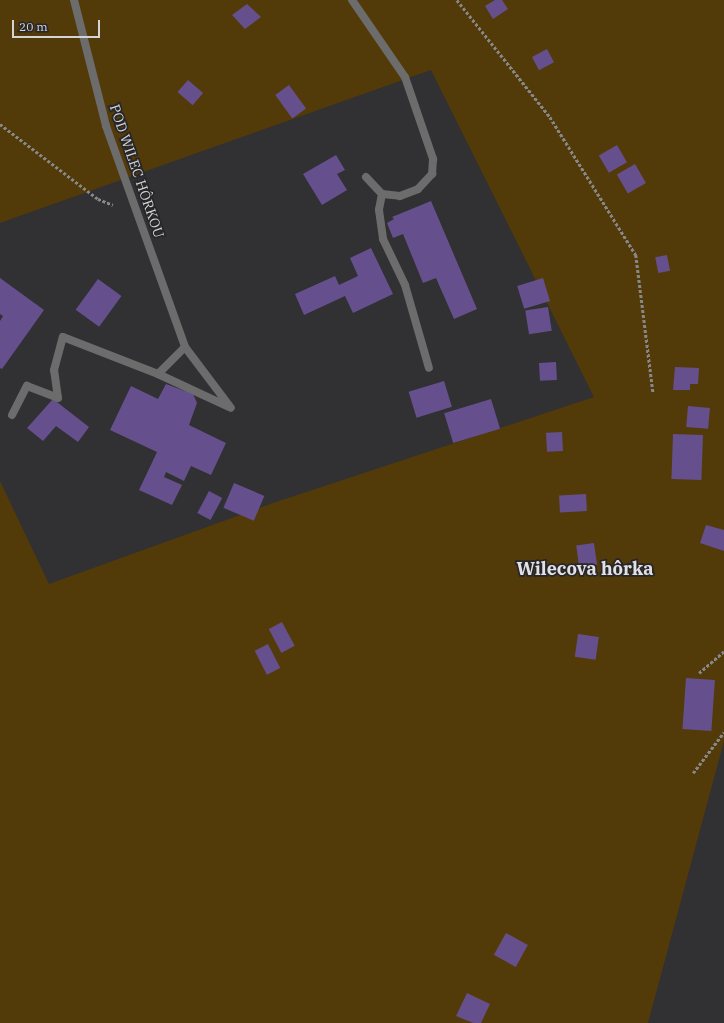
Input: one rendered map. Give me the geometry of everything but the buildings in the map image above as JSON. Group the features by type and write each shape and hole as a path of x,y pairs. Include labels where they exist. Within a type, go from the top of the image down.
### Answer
{"street":[{"name":"POD WILEC HÔRKOU","path":"74,0 106,126 185,347 231,408 158,374"},
{"path":"352,0 405,77 433,159 432,174 418,189 400,196 382,194 366,177"},
{"path":"382,194 378,210 383,239 405,285 429,368"},
{"path":"12,415 27,386 58,398 54,370 63,337 158,374 185,347"}],"path":[{"path":"457,0 550,117 636,255 653,392"},
{"path":"0,124 98,199 138,215"},
{"path":"699,673 724,651"},
{"path":"693,773 724,732"}],"shaded area":[{"path":"0,0 724,0 724,741 648,1023 0,1023 0,481 49,584 276,502 594,397 431,70 0,223"}],"district":[{"name":"Wilecova hôrka","path":"585,569"}]}
